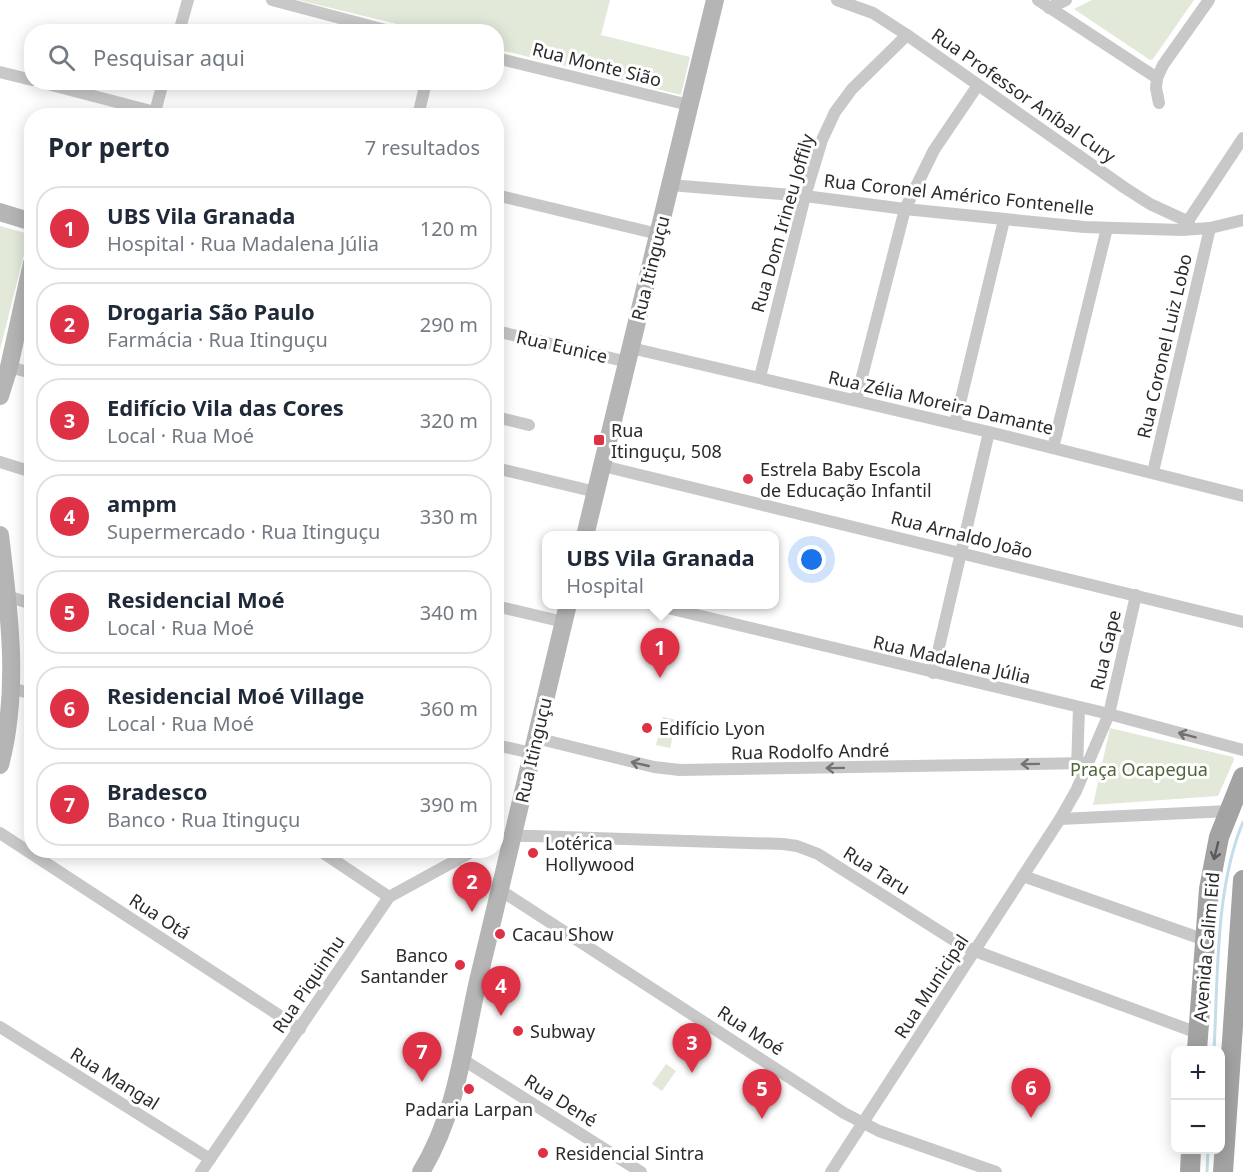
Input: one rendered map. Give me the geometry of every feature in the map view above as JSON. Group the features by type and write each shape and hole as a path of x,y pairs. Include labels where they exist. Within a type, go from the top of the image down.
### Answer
{"main road":[{"name":"Rua Itinguçu","path":"586,531 715,0"},
{"path":"0,212 24,220"},
{"path":"0,396 24,299"},
{"path":"0,535 7,596 12,688 0,765"},
{"name":"Rua Itinguçu","path":"505,838 534,746 566,613"},
{"name":"Avenida Calim Eid","path":"1198,1042 1212,872 1220,837 1243,777"},
{"name":"Rua Itinguçu","path":"421,1172 439,1140 447,1118 500,890 503,858"},
{"name":"Avenida Calim Eid","path":"1223,1172 1242,890"},
{"path":"1190,1172 1191,1154"}],"street":[{"path":"181,24 188,0"},
{"path":"272,0 363,24"},
{"name":"Rua Professor Aníbal Cury","path":"837,0 873,14 907,35 1125,188 1185,226"},
{"path":"1038,0 1157,78"},
{"path":"1049,8 1066,0"},
{"path":"1159,103 1157,78 1163,65 1209,0"},
{"name":"Rua Dom Irineu Joffily","path":"760,377 805,196 822,140 835,112 852,88 907,35"},
{"name":"Rua Monte Sião","path":"504,60 689,105"},
{"path":"0,72 24,78"},
{"path":"856,400 905,209 918,178 934,150 978,86"},
{"path":"68,90 133,108"},
{"path":"156,108 161,90"},
{"path":"420,108 424,90"},
{"path":"1185,226 1243,138"},
{"name":"Rua Coronel Américo Fontenelle","path":"670,185 805,196 1004,220 1107,228 1185,226 1210,228 1243,220"},
{"path":"504,197 658,234"},
{"path":"955,424 1004,220"},
{"path":"1053,448 1107,228"},
{"name":"Rua Coronel Luiz Lobo","path":"1153,472 1210,228"},
{"name":"Rua Eunice","path":"504,332 629,355"},
{"name":"Rua Zélia Moreira Damante","path":"629,355 760,377 1243,496"},
{"path":"9,367 24,371"},
{"path":"504,419 529,425"},
{"path":"933,673 989,432"},
{"path":"0,462 24,470"},
{"name":"Rua Arnaldo João","path":"603,466 1243,622"},
{"path":"504,470 596,492"},
{"name":"Rua Gape","path":"1109,714 1136,595"},
{"path":"7,596 24,601"},
{"path":"504,607 566,613"},
{"name":"Rua Madalena Júlia","path":"671,609 1109,714 1243,750"},
{"path":"12,688 24,692"},
{"path":"1079,708 1083,763"},
{"path":"1060,819 1076,791 1083,763 1109,714"},
{"name":"Rua Rodolfo André","path":"504,745 534,746 680,770 1083,763"},
{"path":"1060,819 1229,811"},
{"name":"Rua Municipal","path":"831,1172 1060,819"},
{"name":"Rua Otá","path":"0,833 24,849"},
{"name":"Rua Taru","path":"505,838 718,841 797,846 818,855 955,941 975,951 1198,1042"},
{"name":"Rua Otá","path":"38,858 300,1029"},
{"path":"332,858 390,897"},
{"name":"Rua Piquinhu","path":"201,1172 390,897 461,858"},
{"path":"1023,876 1205,940"},
{"name":"Rua Moé","path":"500,890 863,1124 996,1172"},
{"name":"Rua Mangal","path":"0,1027 210,1159"},
{"name":"Rua Dené","path":"462,1059 641,1172"}],"green space":[{"path":"298,0 610,0 601,35 690,57 681,95 504,51 504,24 397,24"},
{"path":"1092,0 1194,0 1153,59 1150,60 1074,9"},
{"path":"0,226 24,233 24,254 0,350"},
{"path":"663,717 677,720 670,748 656,745"},
{"name":"Praça Ocapegua","path":"1110,728 1233,757 1234,760 1218,796 1093,805"},
{"path":"666,1064 676,1071 662,1091 652,1084"}],"waterway":[{"path":"1214,1046 1223,904 1227,875 1243,822"},
{"path":"1207,1172 1208,1154"}],"place":[{"name":"Rua Itinguçu, 508","path":"599,440"},
{"name":"Estrela Baby Escola de Educação Infantil","path":"748,479"},
{"name":"UBS Vila Granada","path":"660,678"},
{"name":"Edifício Lyon","path":"647,728"},
{"name":"Lotérica Hollywood","path":"533,853"},
{"name":"Drogaria São Paulo","path":"472,912"},
{"name":"Cacau Show","path":"500,934"},
{"name":"Banco Santander","path":"460,965"},
{"name":"ampm","path":"501,1016"},
{"name":"Subway","path":"518,1031"},
{"name":"Edifício Vila das Cores","path":"692,1073"},
{"name":"Bradesco","path":"422,1082"},
{"name":"Padaria Larpan","path":"469,1089"},
{"name":"Residencial Moé Village","path":"1031,1118"},
{"name":"Residencial Moé","path":"762,1119"},
{"name":"Residencial Sintra","path":"543,1153"}]}
